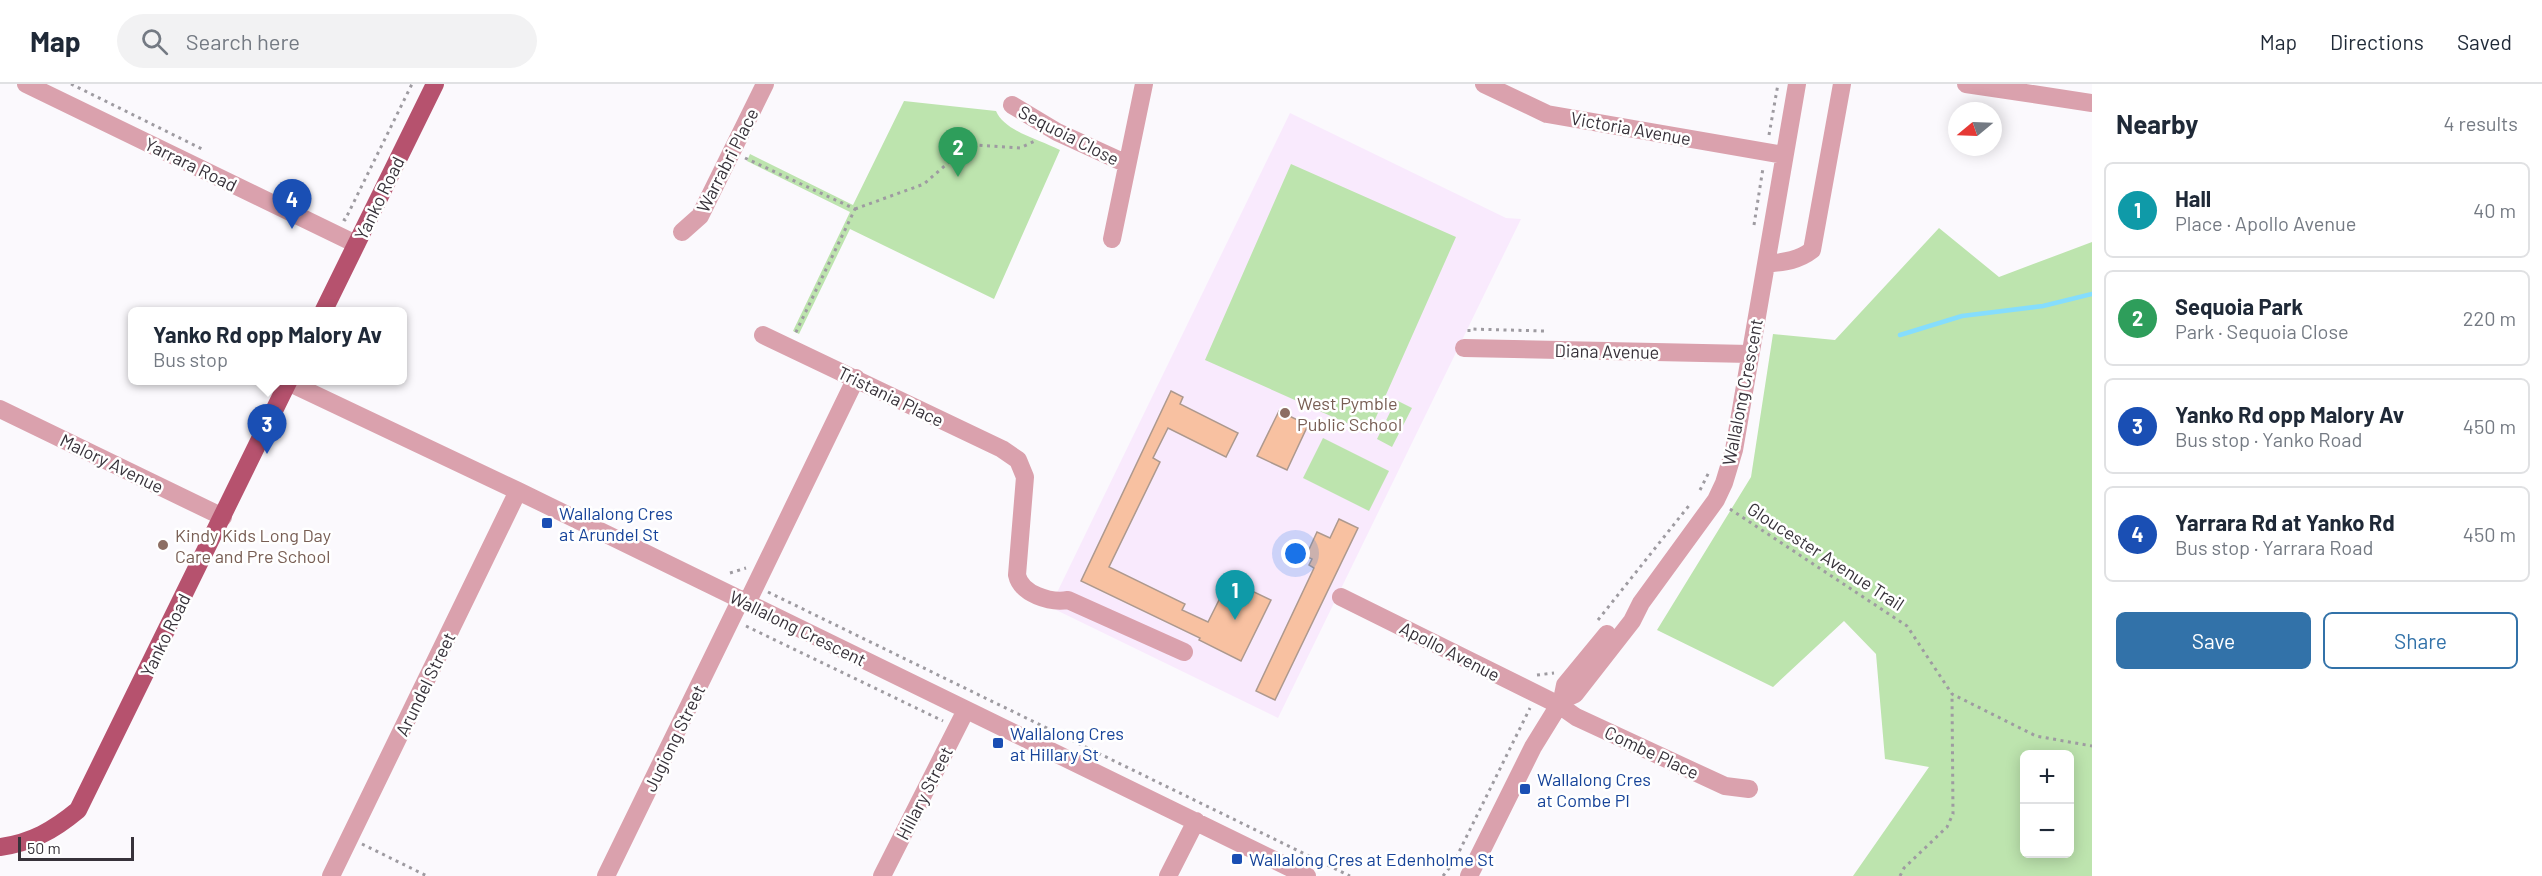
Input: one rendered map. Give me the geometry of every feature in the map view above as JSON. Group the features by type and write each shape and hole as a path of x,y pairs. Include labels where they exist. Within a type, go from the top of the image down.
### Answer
{"main road":[{"name":"Yanko Road","path":"325,307 435,84"},
{"name":"Yanko Road","path":"0,847 20,844 42,836 78,810 287,385"}],"street":[{"name":"Yarrara Road","path":"26,84 356,244"},
{"name":"Warrabri Place","path":"682,232 700,216 765,84"},
{"path":"1112,239 1144,84"},
{"name":"Victoria Avenue","path":"1484,84 1547,114 1784,155"},
{"name":"Wallalong Crescent","path":"1469,876 1533,747 1560,703 1575,694 1632,621 1641,603 1716,500 1734,450 1797,84"},
{"path":"1766,264 1788,262 1812,250 1842,84"},
{"path":"1966,84 2092,103"},
{"name":"Sequoia Close","path":"1012,105 1057,132 1127,165"},
{"name":"Tristania Place","path":"763,334 1002,449 1018,460 1025,477 1018,583 1024,589 1055,602 1068,600 1184,652"},
{"name":"Diana Avenue","path":"1464,348 1750,354"},
{"name":"Jugiong Street","path":"606,876 856,378"},
{"name":"Wallalong Crescent","path":"297,385 1307,876"},
{"name":"Malory Avenue","path":"0,409 223,517"},
{"name":"Arundel Street","path":"331,876 518,491"},
{"name":"Apollo Avenue","path":"1341,597 1560,703"},
{"name":"Combe Place","path":"1560,703 1576,717 1725,786 1749,789"},
{"name":"Hillary Street","path":"882,876 966,710"},
{"path":"1168,876 1196,821"}],"path":[{"path":"345,220 412,84"},
{"path":"1769,137 1778,84"},
{"path":"789,347 855,209 924,184 958,154 975,145 1020,148 1057,132"},
{"path":"731,152 855,209"},
{"path":"1754,227 1763,168"},
{"path":"1470,329 1551,332"},
{"path":"1699,494 1711,467"},
{"name":"Gloucester Avenue Trail","path":"1716,500 1907,626 1952,694 2036,736 2092,746"},
{"path":"1592,627 1692,502"},
{"path":"764,590 1350,876"},
{"path":"741,624 946,722"},
{"path":"1533,674 1544,676 1553,674 1560,667"},
{"path":"1900,876 1904,868 1947,827 1953,814 1952,694"},
{"path":"1443,876 1454,862 1530,706"},
{"path":"350,838 428,876"}],"shaded area":[{"name":"West Pymble Public School","path":"1290,113 1506,218 1521,219 1278,718 1050,607"}],"green space":[{"path":"904,101 996,111 1000,118 1014,129 1060,150 994,299 850,229 799,334 793,331 850,212 747,161 750,154 853,205"},
{"path":"1291,164 1456,237 1369,433 1205,360"},
{"path":"1939,228 1999,277 2092,242 2092,876 1853,876 1929,767 1885,759 1876,654 1844,621 1773,687 1657,630 1751,477 1773,334 1835,340"},
{"path":"1396,400 1412,408 1392,447 1377,439"},
{"path":"1323,438 1389,471 1369,511 1303,478"}],"building":[{"path":"1171,391 1183,397 1180,404 1238,433 1226,457 1168,428 1153,458 1160,462 1109,567 1185,604 1182,610 1208,622 1229,580 1271,600 1241,661 1199,640 1200,638 1081,581"},
{"path":"1279,411 1308,425 1287,470 1257,456"},
{"path":"1339,519 1358,528 1275,700 1256,691 1314,568 1309,565 1312,559 1306,556 1317,532 1330,538"}],"waterway":[{"path":"1900,335 1962,316 2043,306 2092,294"}],"place":[{"name":"Sequoia Park","path":"958,177"},
{"name":"Yarrara Rd at Yanko Rd","path":"292,229"},
{"name":"West Pymble Public School","path":"1285,413"},
{"name":"Yanko Rd opp Malory Av","path":"267,454"},
{"name":"Wallalong Cres at Arundel St","path":"547,523"},
{"name":"Kindy Kids Long Day Care and Pre School","path":"163,545"},
{"name":"Hall","path":"1235,620"},
{"name":"Wallalong Cres at Hillary St","path":"998,743"},
{"name":"Wallalong Cres at Combe Pl","path":"1525,789"},
{"name":"Wallalong Cres at Edenholme St","path":"1237,859"}]}
